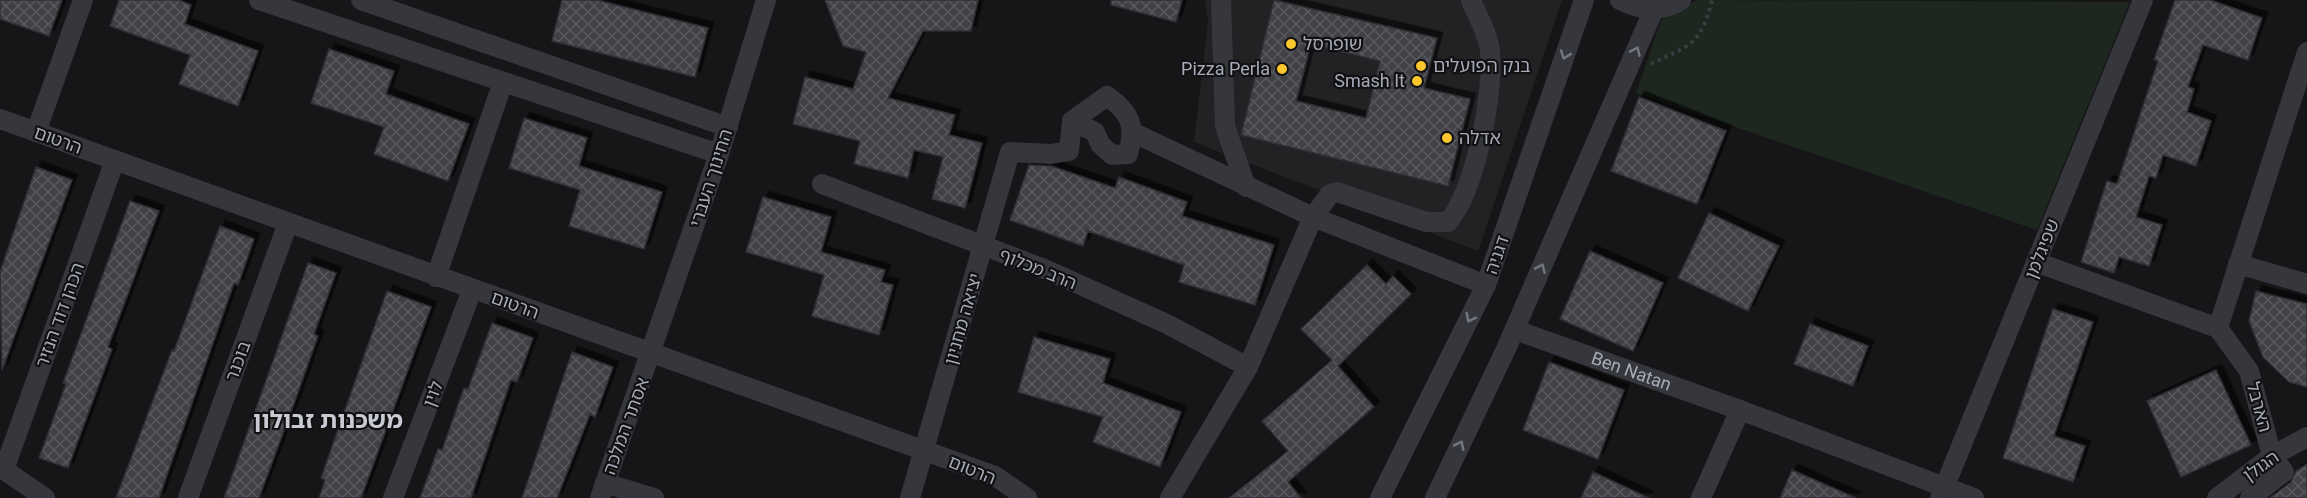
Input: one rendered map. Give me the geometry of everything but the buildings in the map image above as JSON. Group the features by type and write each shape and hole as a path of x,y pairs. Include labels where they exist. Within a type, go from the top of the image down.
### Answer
{"street":[{"path":"36,132 83,0"},
{"path":"259,0 719,154"},
{"path":"362,0 728,127"},
{"name":"החינוך העברי","path":"652,354 728,127 766,0"},
{"path":"1221,0 1225,126 1246,187"},
{"path":"1170,498 1248,367 1313,217 1330,194 1337,192 1426,222 1448,222 1459,208 1486,121 1490,65 1490,51 1471,0"},
{"name":"דגניה","path":"1380,498 1486,285 1584,0"},
{"path":"1620,0 1634,7 1654,9 1681,0"},
{"name":"שפיגלמן","path":"1942,493 2144,0"},
{"path":"1435,498 1506,349 1654,9"},
{"path":"2036,262 2217,328 2238,264 2300,97 2307,52"},
{"path":"436,277 503,82"},
{"path":"1107,96 1124,108 1134,133 1128,154 1112,155 1100,144 1095,132 1072,121 1107,96"},
{"name":"הרטום","path":"0,119 994,476 1027,498"},
{"name":"יציאה מחניון","path":"910,498 1010,152 1051,154 1069,151 1072,121"},
{"path":"1134,133 1313,217 1486,285"},
{"name":"הכהן דוד הנזיר","path":"2,469 115,160"},
{"name":"הרב מכלוף","path":"822,184 1047,270 1157,320 1248,367"},
{"name":"בוכנר","path":"188,498 288,223"},
{"path":"2238,264 2307,284"},
{"name":"לוין","path":"393,498 472,290"},
{"name":"הארבל","path":"2217,328 2249,371 2272,456 2284,472 2250,498"},
{"name":"Ben Natan","path":"1521,332 1740,411 1942,493"},
{"name":"אסתר המלכה","path":"602,491 652,354"},
{"path":"1701,498 1740,411"},
{"name":"הגולן","path":"2217,498 2272,456 2307,437"},
{"path":"2,469 45,498"},
{"path":"602,491 654,498"},
{"path":"1942,493 1974,498"}],"shaded area":[{"path":"1205,0 1562,0 1478,251 1194,142 1208,21"},
{"path":"1697,0 2130,2 2037,230 1636,93 1661,20"}],"place":[{"name":"שופרסל","path":"1291,44"},
{"name":"בנק הפועלים","path":"1421,66"},
{"name":"Pizza Perla","path":"1282,69"},
{"name":"Smash It","path":"1417,81"},
{"name":"אדלה","path":"1447,138"}],"district":[{"name":"משכנות זבולון","path":"328,420"}]}
